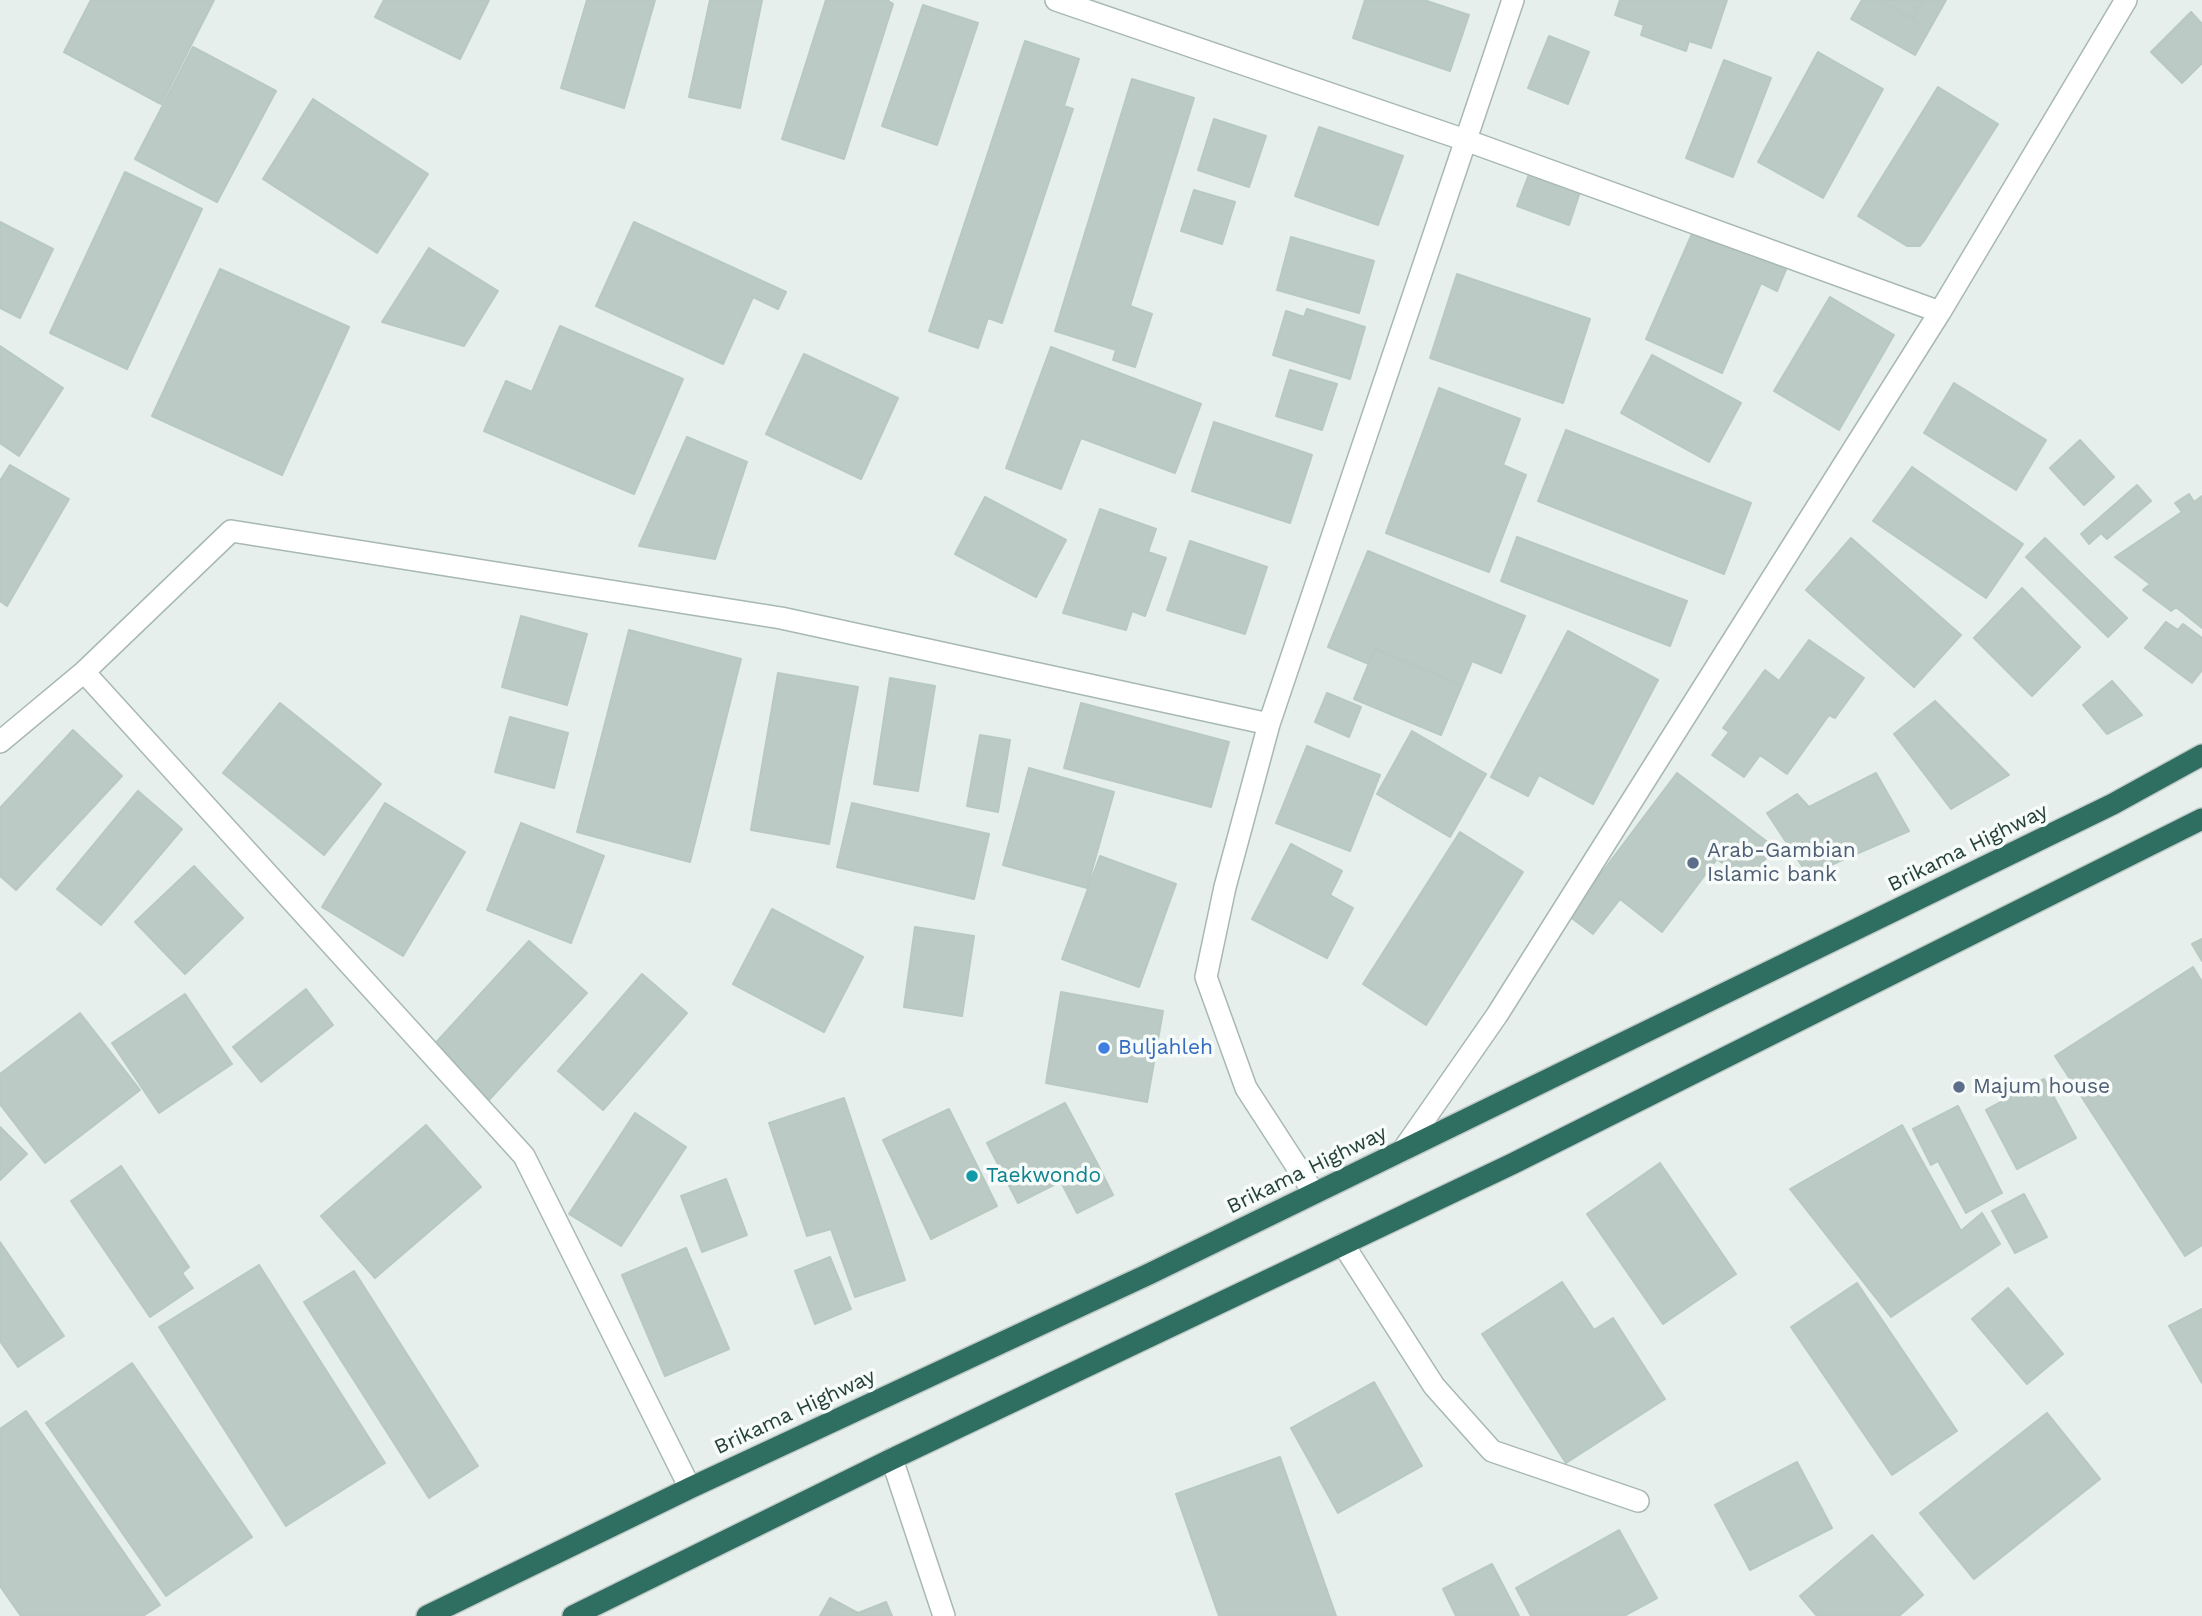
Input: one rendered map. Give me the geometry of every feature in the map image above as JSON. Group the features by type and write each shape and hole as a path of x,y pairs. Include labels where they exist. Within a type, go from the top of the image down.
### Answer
{"highway":[{"name":"Brikama Highway","path":"428,1616 690,1488 1149,1274 2113,804 2202,755"},
{"path":"573,1616 892,1459 1512,1164 2202,819"}],"street":[{"path":"1056,0 1468,141 1940,312"},
{"path":"1314,1193 1246,1088 1206,977 1225,887 1269,724 1468,141 1513,0"},
{"path":"1404,1150 1504,1003 1940,312 2126,0"},
{"path":"0,743 84,672 231,531 781,618 1269,724"},
{"path":"84,672 524,1156 690,1488"},
{"path":"1343,1244 1434,1387 1492,1451 1638,1501"},
{"path":"892,1459 944,1616"}],"building":[{"path":"91,0 214,0 161,104 64,52"},
{"path":"384,0 489,0 460,59 375,17"},
{"path":"587,0 655,0 624,108 561,88"},
{"path":"710,0 762,0 740,108 689,97"},
{"path":"826,0 887,0 893,4 844,159 782,139"},
{"path":"1365,0 1424,0 1469,15 1450,71 1353,38"},
{"path":"1620,0 1727,0 1711,48 1689,41 1686,51 1641,35 1644,25 1615,15"},
{"path":"1862,0 1880,0 1913,19 1923,0 1946,0 1915,55 1851,19"},
{"path":"1880,0 1923,0 1913,19"},
{"path":"923,5 978,23 937,145 882,126"},
{"path":"2191,12 2202,24 2202,63 2182,83 2151,52"},
{"path":"1549,36 1589,52 1568,104 1528,88"},
{"path":"1025,41 1079,59 1064,106 1073,109 1002,323 988,318 978,348 929,331"},
{"path":"193,47 276,91 217,202 135,159"},
{"path":"1818,52 1883,89 1823,198 1758,162"},
{"path":"1724,60 1771,78 1733,177 1686,158"},
{"path":"1132,79 1194,98 1130,306 1152,314 1135,367 1113,360 1116,350 1055,331"},
{"path":"1938,87 1998,124 1924,241 1920,246 1907,246 1858,216"},
{"path":"313,99 428,174 377,253 263,179"},
{"path":"1214,119 1266,136 1249,187 1198,170"},
{"path":"1319,127 1403,156 1378,225 1295,196"},
{"path":"125,172 202,209 127,369 50,333"},
{"path":"1529,174 1580,192 1569,225 1517,206"},
{"path":"1194,190 1235,202 1222,244 1181,231"},
{"path":"0,222 53,249 20,318 0,308"},
{"path":"634,222 786,292 778,309 753,297 723,364 596,306"},
{"path":"1695,227 1787,267 1777,291 1761,283 1722,373 1646,339"},
{"path":"1291,237 1374,261 1359,313 1277,290"},
{"path":"429,248 498,291 464,346 382,322"},
{"path":"220,269 349,327 282,475 152,416"},
{"path":"1457,274 1590,319 1563,403 1430,358"},
{"path":"1830,297 1894,335 1839,430 1774,391"},
{"path":"1307,309 1365,327 1350,379 1273,355 1286,311 1304,317"},
{"path":"560,326 683,379 634,494 484,431 506,381 532,392"},
{"path":"0,346 63,388 19,456 0,443"},
{"path":"1051,347 1201,404 1175,473 1081,438 1061,489 1006,468"},
{"path":"804,354 898,398 861,479 766,434"},
{"path":"1652,355 1741,403 1709,462 1621,413"},
{"path":"1290,370 1337,384 1322,430 1276,416"},
{"path":"1954,383 2046,440 2016,490 1924,433"},
{"path":"1439,388 1520,419 1503,465 1526,475 1489,572 1386,533"},
{"path":"1214,422 1312,455 1290,523 1192,491"},
{"path":"1566,430 1751,503 1724,574 1538,501"},
{"path":"687,437 747,462 715,559 639,546"},
{"path":"2080,440 2114,477 2084,505 2050,468"},
{"path":"10,465 69,499 7,606 0,601 0,481"},
{"path":"1912,467 2023,544 1986,598 1873,521"},
{"path":"2137,485 2151,501 2107,539 2101,533 2089,544 2081,534"},
{"path":"2189,494 2194,502 2202,496 2202,628 2176,607 2171,611 2143,590 2150,584 2115,557 2182,512 2175,503"},
{"path":"985,497 1066,540 1036,597 955,554"},
{"path":"1100,509 1156,529 1148,552 1166,558 1145,616 1132,611 1126,630 1063,613"},
{"path":"1517,537 1687,601 1670,646 1501,581"},
{"path":"1851,538 1961,635 1914,687 1806,590"},
{"path":"2045,538 2127,618 2108,637 2026,557"},
{"path":"1190,541 1267,567 1245,634 1167,610"},
{"path":"1368,551 1525,616 1501,673 1472,661 1462,685 1375,649 1369,664 1328,647"},
{"path":"2022,588 2080,647 2032,696 1974,638"},
{"path":"521,616 587,634 567,705 502,687"},
{"path":"2166,622 2178,630 2183,624 2202,638 2202,670 2192,683 2145,648"},
{"path":"629,630 741,659 690,862 577,832"},
{"path":"1568,631 1658,680 1593,804 1539,775 1528,796 1491,777"},
{"path":"1809,640 1864,678 1835,718 1829,715 1787,774 1760,755 1744,777 1712,755 1729,732 1723,728 1765,670 1779,681"},
{"path":"1375,649 1462,685 1441,735 1354,699"},
{"path":"778,673 858,687 829,844 751,830"},
{"path":"890,678 935,686 918,791 874,784"},
{"path":"2112,681 2142,715 2107,734 2083,705"},
{"path":"1327,693 1361,707 1349,737 1315,722"},
{"path":"1935,701 2009,775 1951,809 1894,734"},
{"path":"280,703 381,784 324,855 223,773"},
{"path":"1081,703 1229,742 1211,807 1064,768"},
{"path":"510,717 568,733 554,788 495,772"},
{"path":"73,730 122,776 16,890 0,876 0,808"},
{"path":"1412,731 1486,774 1450,837 1377,794"},
{"path":"980,735 1010,740 998,812 967,806"},
{"path":"1307,746 1380,775 1350,851 1276,823"},
{"path":"1029,768 1114,792 1087,888 1003,865"},
{"path":"1677,773 1774,847 1748,883 1717,859 1662,932 1620,899 1593,934 1569,916"},
{"path":"1876,773 1909,831 1808,875 1767,813 1797,794 1809,807"},
{"path":"138,791 182,829 101,925 57,889"},
{"path":"385,803 465,852 403,956 322,907"},
{"path":"852,803 989,834 974,899 837,867"},
{"path":"521,823 604,856 571,943 487,910"},
{"path":"1460,832 1523,872 1426,1025 1363,984"},
{"path":"1291,844 1342,871 1330,895 1353,908 1327,958 1252,919"},
{"path":"1100,856 1176,884 1139,987 1062,959"},
{"path":"194,866 243,918 185,974 135,922"},
{"path":"772,909 863,957 824,1032 733,984"},
{"path":"915,927 974,936 962,1016 904,1007"},
{"path":"2202,939 2202,961 2192,944"},
{"path":"529,941 587,993 488,1101 431,1048"},
{"path":"2193,967 2202,982 2202,1245 2185,1256 2055,1056"},
{"path":"642,974 687,1013 603,1110 558,1071"},
{"path":"306,989 333,1025 261,1082 233,1047"},
{"path":"1061,992 1163,1011 1147,1102 1046,1083"},
{"path":"185,994 232,1064 159,1113 112,1043"},
{"path":"80,1013 140,1090 45,1163 0,1104 0,1074"},
{"path":"2044,1079 2076,1138 2017,1169 1986,1110"},
{"path":"844,1098 905,1280 855,1297 831,1229 807,1236 769,1123"},
{"path":"1065,1103 1097,1163 1018,1203 987,1143"},
{"path":"1958,1106 2002,1193 1966,1213 1938,1161 1931,1165 1913,1129"},
{"path":"949,1109 997,1206 931,1239 883,1140"},
{"path":"635,1113 686,1147 621,1246 569,1214"},
{"path":"426,1125 481,1187 375,1278 321,1216"},
{"path":"1902,1125 1961,1231 1982,1213 2000,1244 1891,1317 1790,1189"},
{"path":"0,1127 27,1154 0,1180"},
{"path":"1097,1163 1113,1195 1077,1213 1061,1182"},
{"path":"1660,1163 1736,1274 1663,1324 1587,1214"},
{"path":"121,1166 189,1267 182,1273 193,1288 150,1317 71,1201"},
{"path":"726,1179 747,1235 702,1252 681,1196"},
{"path":"2024,1194 2047,1237 2015,1253 1992,1211"},
{"path":"0,1242 64,1336 18,1367 0,1341"},
{"path":"686,1248 729,1349 665,1376 622,1275"},
{"path":"830,1257 851,1309 815,1324 795,1271"},
{"path":"259,1265 385,1463 286,1526 159,1327"},
{"path":"354,1271 478,1466 429,1498 304,1302"},
{"path":"1562,1282 1594,1330 1613,1318 1665,1399 1566,1463 1482,1334"},
{"path":"1857,1283 1957,1431 1892,1475 1791,1327"},
{"path":"2008,1288 2063,1354 2027,1384 1972,1319"},
{"path":"2202,1309 2202,1383 2169,1326"},
{"path":"132,1363 252,1537 166,1596 46,1423"},
{"path":"1374,1382 1422,1466 1338,1513 1291,1428"},
{"path":"26,1411 160,1605 143,1616 21,1616 0,1586 0,1429"},
{"path":"2047,1413 2100,1479 1974,1579 1920,1513"},
{"path":"1280,1457 1336,1616 1219,1616 1176,1494"},
{"path":"1797,1462 1832,1528 1750,1570 1715,1505"},
{"path":"1619,1530 1657,1598 1624,1616 1531,1616 1516,1588"},
{"path":"1872,1535 1923,1595 1899,1616 1817,1616 1800,1596"},
{"path":"1492,1564 1519,1616 1456,1616 1443,1589"},
{"path":"830,1598 858,1613 886,1602 892,1616 820,1616"}],"place":[{"name":"Arab-Gambian Islamic bank","path":"1693,863"},
{"name":"Buljahleh","path":"1104,1048"},
{"name":"Majum house","path":"1959,1087"},
{"name":"Taekwondo","path":"972,1176"}]}
